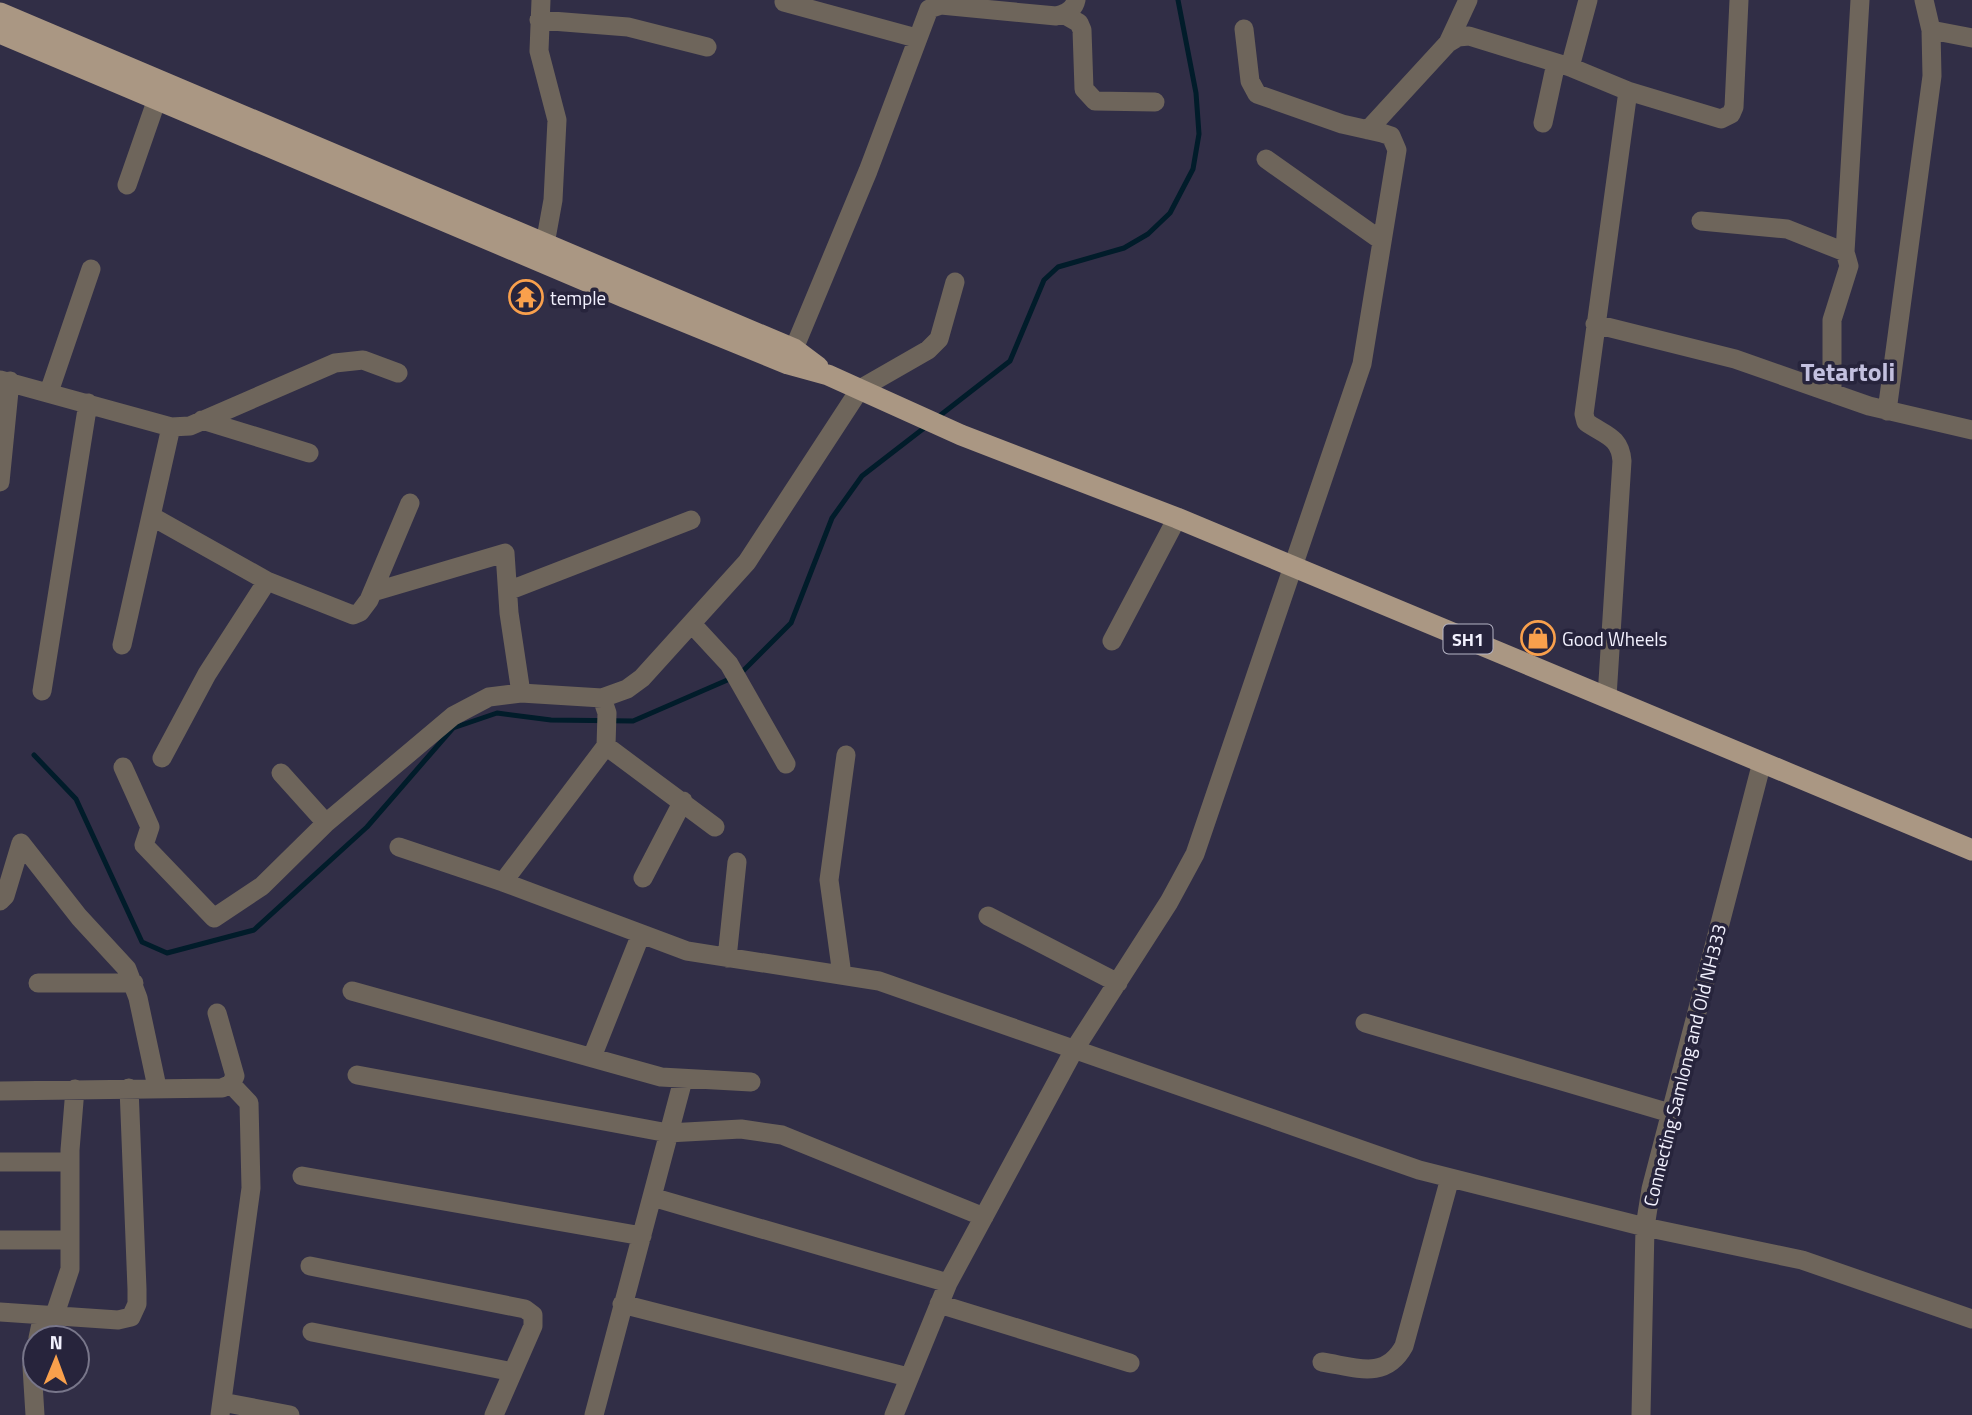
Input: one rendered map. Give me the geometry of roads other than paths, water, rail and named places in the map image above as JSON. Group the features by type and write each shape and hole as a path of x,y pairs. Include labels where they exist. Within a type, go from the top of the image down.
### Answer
{"main road":[{"path":"0,13 544,244 860,389"},
{"path":"0,33 791,356"},
{"name":"SH1","path":"860,389 961,435 1177,518 1972,850"}],"street":[{"path":"1448,43 1468,0"},
{"path":"1543,123 1588,0"},
{"path":"1368,130 1448,43 1458,37 1469,36 1563,65 1628,91 1721,119 1731,114 1734,107 1739,0"},
{"path":"1832,393 1832,320 1849,266 1845,252 1860,0"},
{"path":"1887,411 1932,76 1931,30 1924,0"},
{"path":"784,2 916,38"},
{"path":"791,356 867,171 929,9 941,5 1046,16 1071,7 1082,30 1084,89 1088,96 1095,101 1155,102"},
{"path":"544,244 553,200 557,120 539,51 540,10 628,27 708,47"},
{"path":"894,1415 948,1283 1074,1051 1195,854 1362,364 1397,150 1391,136 1342,124 1257,94 1250,81 1244,29"},
{"path":"1931,30 1972,38"},
{"path":"1607,696 1622,461 1621,449 1614,437 1586,422 1584,414 1628,91"},
{"path":"127,185 157,99"},
{"path":"1266,159 1382,241"},
{"path":"1701,221 1787,229 1845,252"},
{"path":"49,392 91,269"},
{"path":"123,767 150,827 144,845 214,918 262,886 326,823 453,716 489,697 521,693 605,706 642,678 747,562 860,389 928,350 939,339 945,327 955,282"},
{"path":"1595,324 1735,359 1887,411 1971,425"},
{"path":"0,482 5,381 172,427 190,426 335,363 363,360 398,373"},
{"path":"42,691 88,403"},
{"path":"202,420 309,453"},
{"path":"122,645 172,427"},
{"path":"151,516 267,581 353,615 360,611 373,592 410,503"},
{"path":"1112,641 1177,518"},
{"path":"508,591 691,520"},
{"path":"373,592 505,552 521,693"},
{"path":"162,758 206,674 267,581"},
{"path":"692,624 729,664 786,764"},
{"path":"503,882 607,741 605,706"},
{"path":"607,741 715,827"},
{"path":"842,975 829,880 846,755"},
{"name":"Connecting Samlong and Old NH333","path":"1641,1415 1645,1227 1651,1189 1762,762"},
{"path":"281,773 326,823"},
{"path":"643,878 683,801"},
{"path":"0,901 5,896 21,843 79,917 128,969 134,984 157,1087"},
{"path":"400,847 503,882 687,951 879,981 1074,1051 1451,1178 1645,1227 1802,1260 1972,1319"},
{"path":"727,958 737,862"},
{"path":"988,916 1118,983"},
{"path":"592,1057 641,934"},
{"path":"38,983 134,984"},
{"path":"352,991 683,1080 751,1082"},
{"path":"0,1091 157,1087 211,1091 231,1084 235,1076 217,1013"},
{"path":"1365,1023 1670,1113"},
{"path":"357,1075 668,1133 761,1129 782,1135 984,1217"},
{"path":"594,1415 683,1080"},
{"path":"231,1084 249,1103 251,1188 221,1408 290,1415"},
{"path":"0,1312 118,1320 131,1317 136,1304 129,1088"},
{"path":"41,1324 56,1311 70,1269 70,1161 75,1089"},
{"path":"0,1162 70,1161"},
{"path":"302,1176 642,1236"},
{"path":"1322,1362 1376,1369 1396,1360 1404,1346 1451,1178"},
{"path":"652,1197 948,1283"},
{"path":"0,1240 70,1240"},
{"path":"310,1266 525,1309 533,1315 533,1326 494,1415"},
{"path":"622,1304 908,1377"},
{"path":"939,1304 1130,1363"},
{"path":"312,1332 513,1372"},
{"path":"34,1394 35,1415"}],"waterway":[{"path":"938,417 1010,361 1044,280 1058,267 1124,248 1148,234 1170,213 1193,169 1199,134 1196,93 1178,0"},
{"path":"740,674 791,623 832,518 862,476 928,425"},
{"path":"34,755 76,799 142,942 167,953 254,930 367,827 453,728 497,713 551,720 633,721 732,678"}],"place":[{"name":"temple","path":"526,297"},
{"name":"Good Wheels","path":"1538,638"}],"district":[{"name":"Tetartoli","path":"1848,371"}]}
